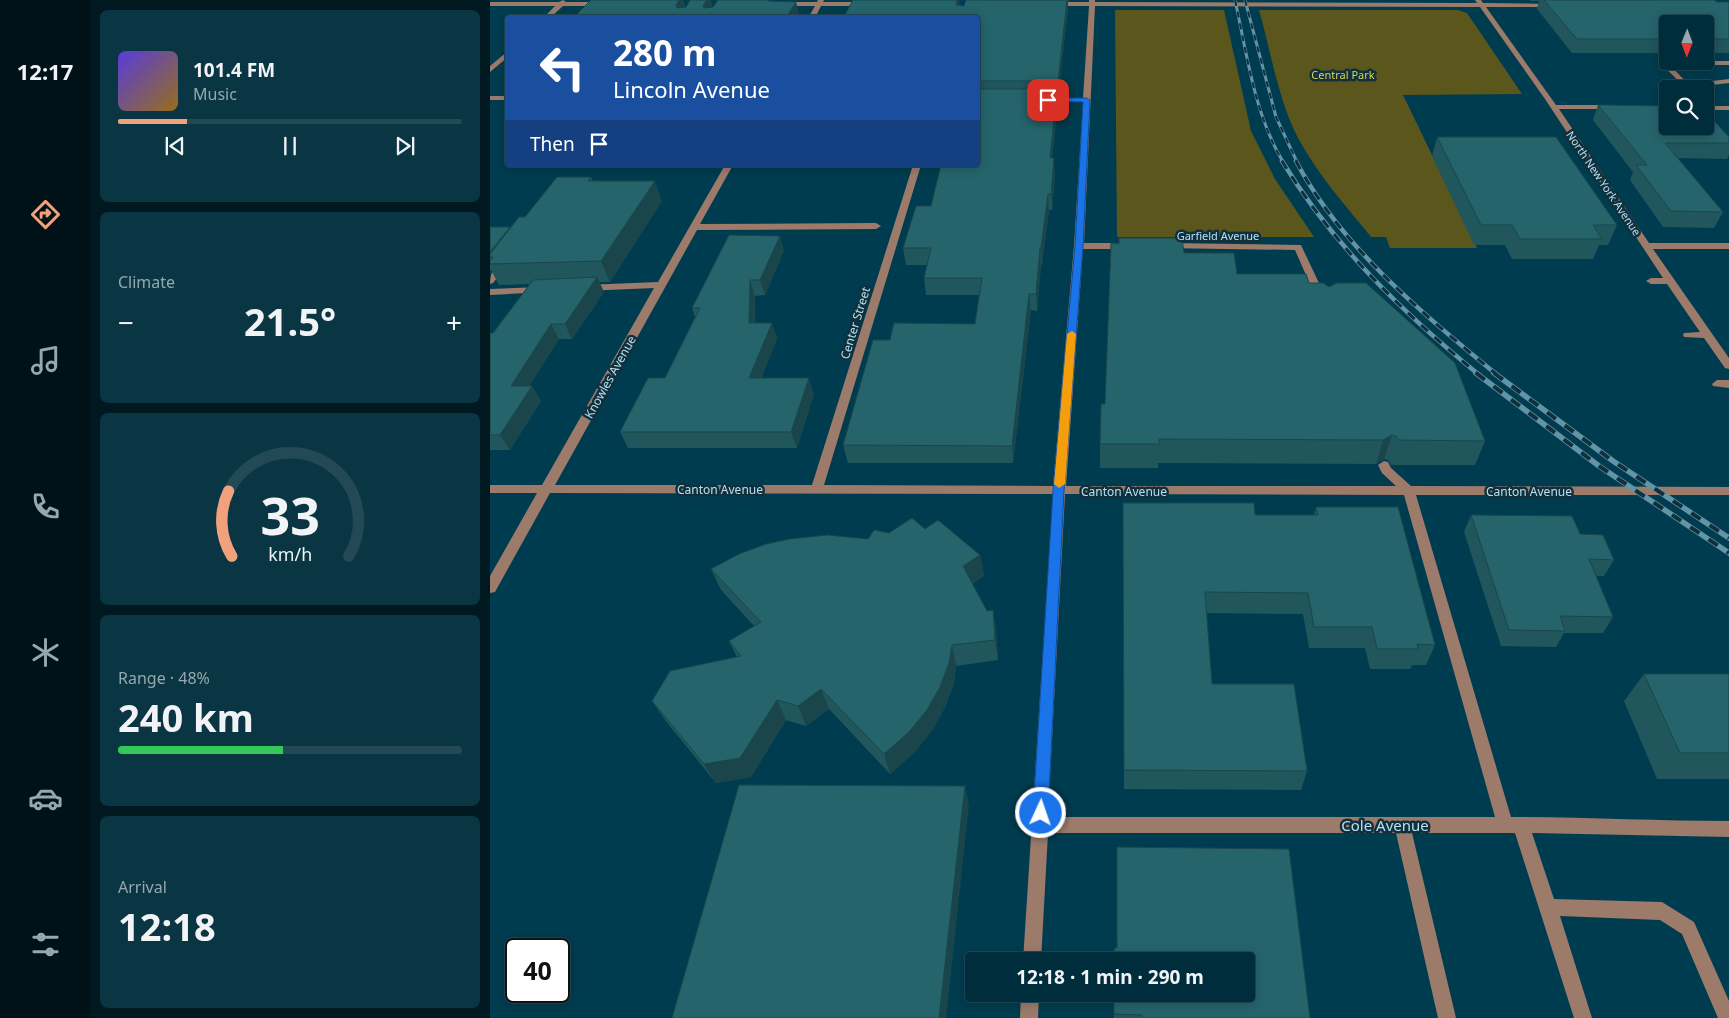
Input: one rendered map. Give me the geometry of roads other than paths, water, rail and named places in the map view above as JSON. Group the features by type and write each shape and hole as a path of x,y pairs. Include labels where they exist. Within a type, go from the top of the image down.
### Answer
{"street":[{"path":"490,4 563,2 608,4"},
{"path":"549,15 563,2"},
{"path":"813,15 820,2"},
{"path":"770,4 820,2 878,4"},
{"path":"1033,952 1059,491 1079,246 1092,2"},
{"path":"1044,4 1092,2 1355,2 1561,5"},
{"name":"North New York Avenue","path":"1480,3 1554,107 1646,246 1729,366"},
{"path":"490,70 505,56"},
{"path":"1729,63 1664,63 1686,86 1729,81"},
{"path":"490,98 505,98"},
{"path":"1036,100 1086,100"},
{"path":"1554,107 1618,107"},
{"path":"1714,108 1729,108"},
{"name":"Knowles Avenue","path":"490,588 728,167"},
{"name":"Center Street","path":"817,489 916,167"},
{"path":"695,227 876,226"},
{"path":"1079,246 1134,246"},
{"name":"Garfield Avenue","path":"1154,246 1298,246 1325,306"},
{"path":"1646,246 1729,246"},
{"path":"490,281 508,258"},
{"path":"1651,281 1670,281"},
{"path":"576,289 662,285"},
{"path":"490,292 557,289"},
{"path":"1688,335 1707,335"},
{"path":"1717,384 1729,384"},
{"path":"1384,464 1386,470 1410,491 1513,825 1548,907 1583,1018"},
{"name":"Canton Avenue","path":"490,489 1729,491"},
{"name":"Cole Avenue","path":"1040,825 1513,825 1729,829"},
{"path":"1402,825 1447,1018"},
{"path":"1548,907 1662,911 1688,928 1727,1018"},
{"path":"1028,1018 1029,1002"}],"railway":[{"path":"1235,0 1258,103 1273,143 1283,162"},
{"path":"1245,0 1276,117 1297,162"},
{"path":"1282,161 1323,221 1346,249 1396,302 1478,374"},
{"path":"1296,161 1314,192 1336,222 1385,277 1496,374"},
{"path":"1476,373 1599,466 1729,553"},
{"path":"1494,373 1613,461 1729,538"}],"park label":[{"name":"Central Park","path":"1343,74"}]}
